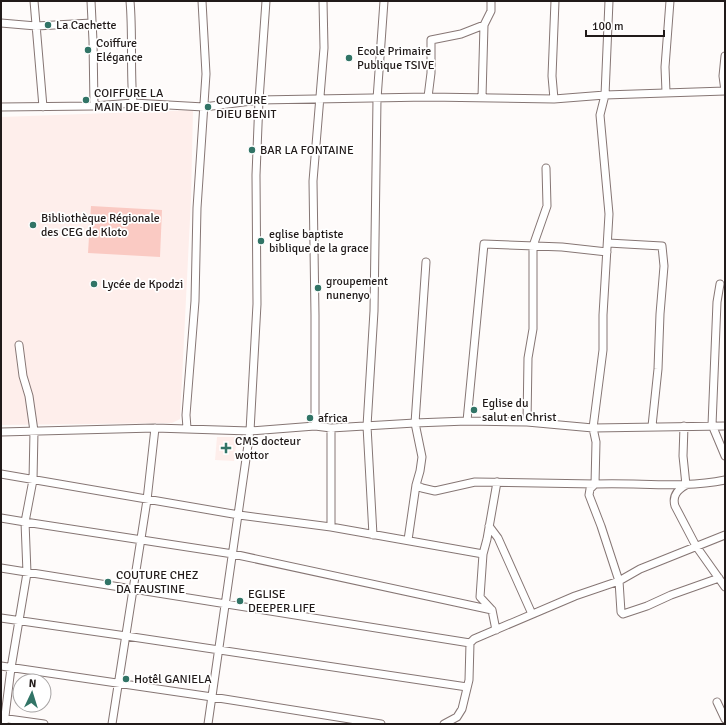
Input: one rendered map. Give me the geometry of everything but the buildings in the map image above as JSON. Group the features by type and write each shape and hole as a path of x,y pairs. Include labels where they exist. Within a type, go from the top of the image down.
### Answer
{"street":[{"path":"34,1 43,107"},
{"path":"91,1 94,106"},
{"path":"130,1 132,103"},
{"path":"187,428 186,415 195,301 197,208 206,74 202,1"},
{"path":"208,724 250,431 257,304 256,175 259,100 266,1"},
{"path":"315,426 313,181 324,48 323,1"},
{"path":"373,535 367,426 374,311 377,99 384,1"},
{"path":"482,97 484,25 492,11 491,1"},
{"path":"554,99 552,76 555,1"},
{"path":"609,1 605,94 600,115 609,214 608,243 603,315 603,350 593,428 596,442 595,484 590,489 589,495 619,581 621,612 625,614 670,595 719,578"},
{"path":"666,92 665,67 670,1"},
{"path":"1,24 36,26 92,24"},
{"path":"428,97 431,73 431,40 461,34 484,25"},
{"path":"1,107 94,106 132,103 204,107 259,100 428,97 554,99 605,94 725,91 723,76 725,56"},
{"path":"527,422 528,358 533,329 533,246 547,206 546,168"},
{"path":"608,243 662,246 664,266 660,314 658,369 652,426"},
{"path":"467,421 484,244 562,247 607,252"},
{"path":"408,540 422,456 416,423 426,262"},
{"path":"720,284 717,302 712,425 725,456"},
{"path":"19,345 23,376 29,396 34,431 33,480 25,522 27,573 3,720 44,724"},
{"path":"1,432 155,428 250,431 315,426 331,428 467,421 527,422 593,428 725,426"},
{"path":"684,426 686,485"},
{"path":"112,724 147,500 155,428"},
{"path":"331,428 331,527"},
{"path":"1,474 239,515 331,527 483,554"},
{"path":"416,485 435,491 475,482 686,485 725,480"},
{"path":"496,630 492,610 480,597 483,554 497,482"},
{"path":"686,485 674,496 673,501 696,546 725,587"},
{"path":"1,518 233,554 492,610"},
{"path":"489,526 498,538 532,614"},
{"path":"444,724 460,714 469,675 470,643 474,639 575,596 619,581 640,569 725,535"},
{"path":"1,568 470,643"},
{"path":"1,618 467,687"},
{"path":"1,666 381,724"},
{"path":"718,702 725,719"}],"shaded area":[{"name":"Lycée de Kpodzi","path":"193,110 191,199 180,419 172,423 1,425 1,117"},
{"path":"91,206 162,210 160,257 88,253"},
{"name":"CMS docteur wottor","path":"217,437 237,437 234,461 215,460"}],"place":[{"name":"La Cachette","path":"48,25"},
{"name":"Coiffure Elégance","path":"88,50"},
{"name":"Ecole Primaire Publique TSIVE","path":"349,58"},
{"name":"COIFFURE LA MAIN DE DIEU","path":"86,100"},
{"name":"COUTURE DIEU BENIT","path":"208,107"},
{"name":"BAR LA FONTAINE","path":"252,150"},
{"name":"Bibliothèque Régionale des CEG de Kloto","path":"33,225"},
{"name":"eglise baptiste biblique de la grace","path":"261,241"},
{"name":"Lycée de Kpodzi","path":"94,284"},
{"name":"groupement nunenyo","path":"318,288"},
{"name":"Eglise du salut en Christ","path":"474,410"},
{"name":"africa","path":"310,418"},
{"name":"CMS docteur wottor","path":"226,448"},
{"name":"COUTURE CHEZ DA FAUSTINE","path":"108,582"},
{"name":"EGLISE DEEPER LIFE","path":"240,601"},
{"name":"Hotêl GANIELA","path":"126,679"}]}
